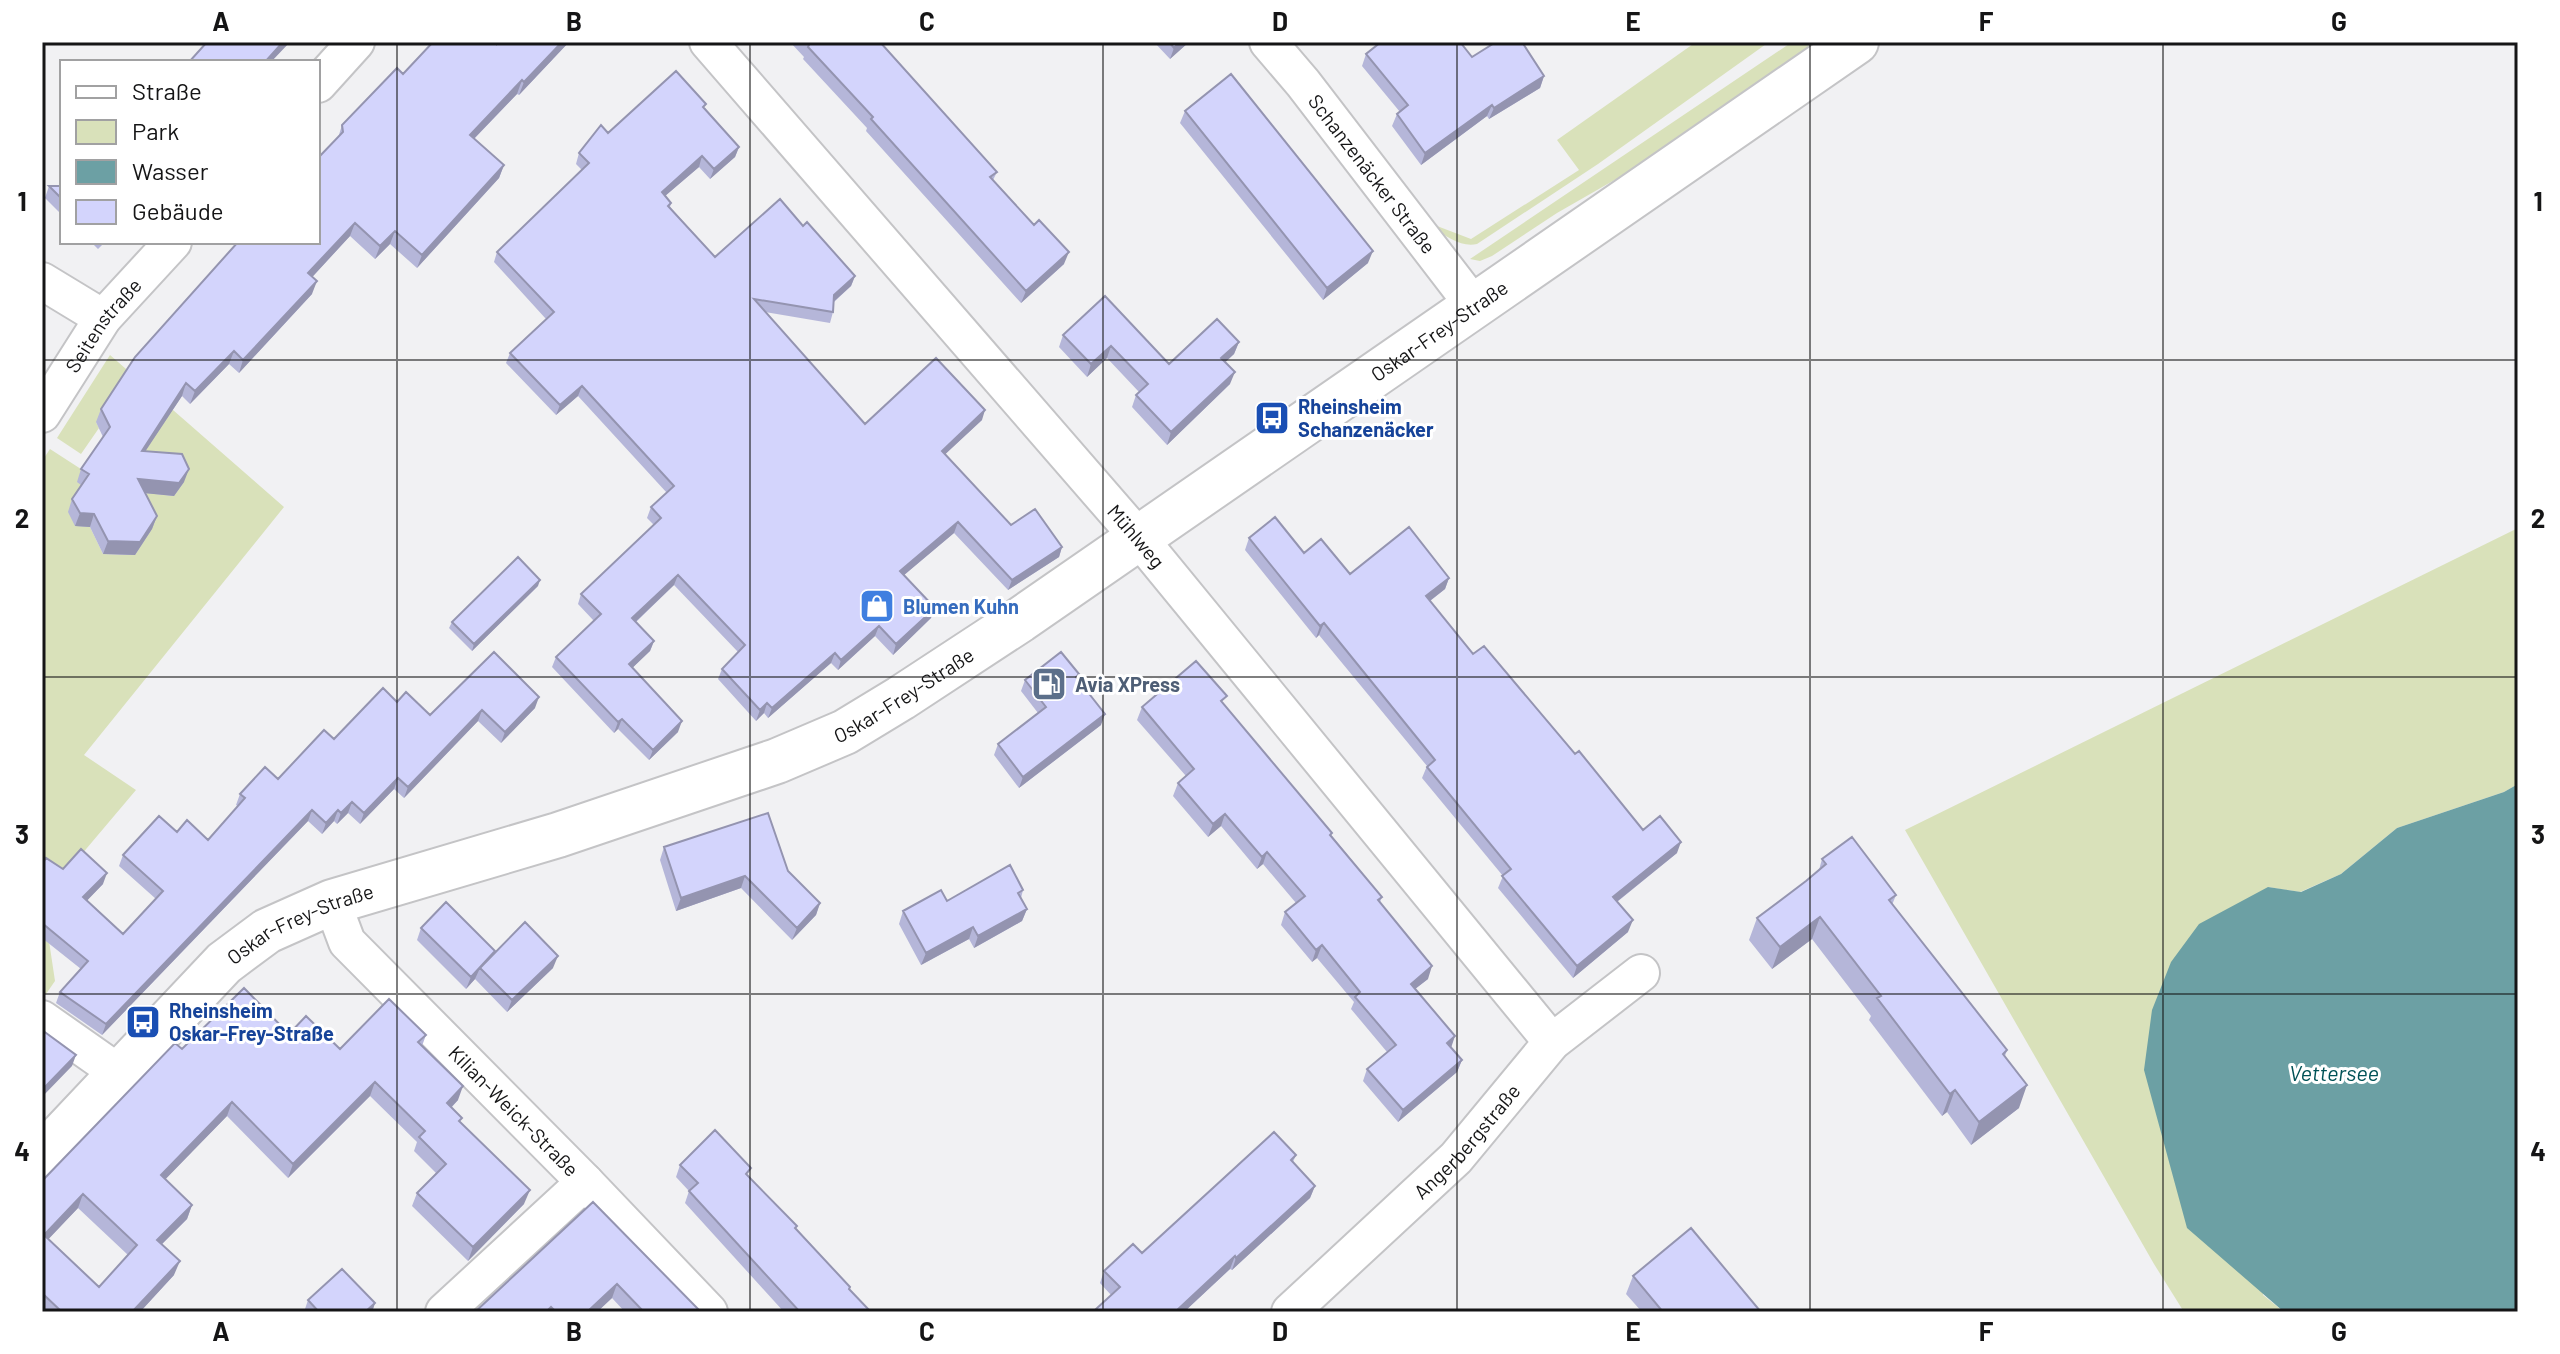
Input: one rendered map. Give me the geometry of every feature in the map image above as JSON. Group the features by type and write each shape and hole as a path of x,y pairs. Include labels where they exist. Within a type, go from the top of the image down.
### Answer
{"street":[{"path":"320,82 356,42"},
{"name":"Mühlweg","path":"708,42 1138,537 1552,1042"},
{"name":"Schanzenäcker Straße","path":"1268,42 1475,307"},
{"name":"Oskar-Frey-Straße","path":"42,1156 224,963 267,931 332,902 558,835 777,761 845,732 1007,628 1856,42"},
{"name":"Seitenstraße","path":"42,414 103,318 171,244"},
{"path":"42,281 103,318"},
{"name":"Kilian-Weick-Straße","path":"332,902 347,942 709,1312"},
{"name":"Angerbergstraße","path":"1290,1312 1456,1158 1552,1042 1641,973"},
{"path":"42,1019 119,1073"},
{"path":"444,1312 585,1182"}],"green space":[{"path":"1696,42 1769,42 1598,164 1477,244 1460,243 1434,229 1437,226 1471,239 1579,170 1557,140"},
{"path":"1792,42 1827,42 1686,139 1557,213 1492,256 1480,261 1470,259"},
{"path":"110,355 284,507 84,755 136,790 65,874 42,869 42,461 50,449 84,471 90,527 103,554 135,555 139,504 147,493 174,496 152,465 96,422 99,428 81,454 57,438"},
{"path":"2518,528 2518,784 2504,792 2397,828 2341,874 2300,892 2268,887 2263,1295 2284,1312 2184,1312 1905,830"},
{"path":"42,934 49,941 55,981 46,994 42,991"}],"water":[{"name":"Vettersee","path":"2518,784 2518,1312 2284,1312 2187,1228 2144,1070 2152,1010 2171,962 2199,924 2268,887 2301,892 2341,874 2397,828 2504,792"}],"building":[{"path":"207,42 283,42 267,60 191,60"},
{"path":"433,42 562,42 470,135 504,165 422,255 395,231 380,246 355,223 308,273 317,281 243,360 234,351 195,391 186,383 142,451 182,454 189,469 179,483 138,479 157,516 140,542 108,541 94,514 80,513 72,499 89,474 81,469 110,427 101,409 135,357 236,244 320,244 320,156 343,132 342,125 397,68 403,74"},
{"path":"806,42 880,42 997,172 990,177 1034,225 1039,220 1069,252 1026,291"},
{"path":"1381,42 1460,42 1472,57 1496,42 1522,42 1544,76 1494,108 1492,105 1425,153 1397,114 1408,105 1366,54"},
{"path":"676,71 739,147 714,169 702,156 662,192 671,203 668,206 715,257 780,199 803,226 807,222 855,276 834,295 833,312 754,299 865,424 936,358 985,410 942,451 1011,525 1035,509 1062,547 1012,580 958,522 900,571 935,608 896,644 879,626 841,660 835,653 772,708 767,703 760,710 722,669 745,645 678,575 632,618 654,641 629,664 682,721 653,750 622,719 618,722 556,657 601,614 581,594 661,518 651,507 674,486 582,386 560,405 510,353 554,312 497,252 589,163 579,153 601,125 608,133"},
{"path":"1231,74 1373,251 1327,288 1185,111"},
{"path":"49,186 60,186 60,197"},
{"path":"1105,296 1169,364 1217,319 1239,342 1221,358 1235,372 1171,432 1136,395 1148,384 1111,346 1091,364 1063,335"},
{"path":"1275,517 1304,553 1321,539 1350,574 1409,527 1449,578 1426,596 1473,654 1484,646 1575,754 1579,751 1643,830 1660,816 1681,842 1613,897 1633,920 1577,966 1502,876 1511,869 1427,767 1435,760 1324,623 1320,626 1249,538"},
{"path":"518,557 540,580 474,644 452,622"},
{"path":"494,652 539,697 505,732 482,710 408,787 398,778 364,813 352,802 341,813 338,810 326,823 312,810 106,1024 60,992 88,961 42,923 42,864 46,858 63,869 81,849 107,873 83,897 123,934 163,891 123,855 159,816 177,832 187,820 208,840 245,798 240,794 265,767 278,779 324,730 334,739 383,688 397,702 406,692 430,715"},
{"path":"1061,652 1105,714 1023,777 998,744 1046,707 1025,680"},
{"path":"1196,661 1227,696 1221,701 1332,833 1330,835 1382,897 1378,900 1432,966 1411,984 1455,1036 1447,1043 1462,1060 1403,1110 1367,1069 1396,1045 1355,997 1360,992 1322,945 1316,950 1285,912 1305,896 1267,852 1262,857 1225,814 1213,824 1178,783 1194,769 1142,707"},
{"path":"768,813 788,871 820,903 797,928 745,876 681,898 664,847"},
{"path":"1852,837 1896,895 1889,900 2007,1050 2003,1054 2027,1085 1979,1122 1955,1090 1950,1094 1820,917 1780,947 1757,918 1826,864 1822,859"},
{"path":"1010,865 1023,890 1018,893 1027,909 978,936 973,927 926,953 903,911 941,890 947,901"},
{"path":"446,902 495,951 471,977 421,928"},
{"path":"525,922 558,956 512,1000 480,968"},
{"path":"244,988 289,1034 306,1016 340,1049 389,999 426,1035 418,1042 463,1086 447,1103 462,1118 459,1121 530,1190 473,1247 417,1193 446,1164 419,1137 425,1131 375,1082 293,1164 232,1102 161,1175 192,1205 157,1240 180,1261 132,1312 62,1312 42,1293 42,1181 175,1043 182,1049","holes":["83,1194 137,1245 99,1287 44,1235"]},
{"path":"42,1030 76,1055 42,1090"},
{"path":"715,1130 751,1168 746,1174 797,1226 795,1228 871,1312 800,1312 689,1191 698,1183 680,1165"},
{"path":"1274,1132 1296,1155 1291,1160 1315,1186 1175,1312 1099,1312 1096,1309 1120,1287 1104,1271 1133,1244 1142,1253"},
{"path":"593,1202 701,1312 644,1312 617,1284 587,1312 556,1312 551,1307 546,1312 475,1312"},
{"path":"1691,1228 1761,1312 1663,1312 1633,1276"},
{"path":"342,1269 375,1303 365,1312 319,1312 308,1300"}],"place":[{"name":"Rheinsheim Schanzenäcker","path":"1272,418"},
{"name":"Blumen Kuhn","path":"877,606"},
{"name":"Avia XPress","path":"1049,684"},
{"name":"Rheinsheim Oskar-Frey-Straße","path":"143,1022"}]}
